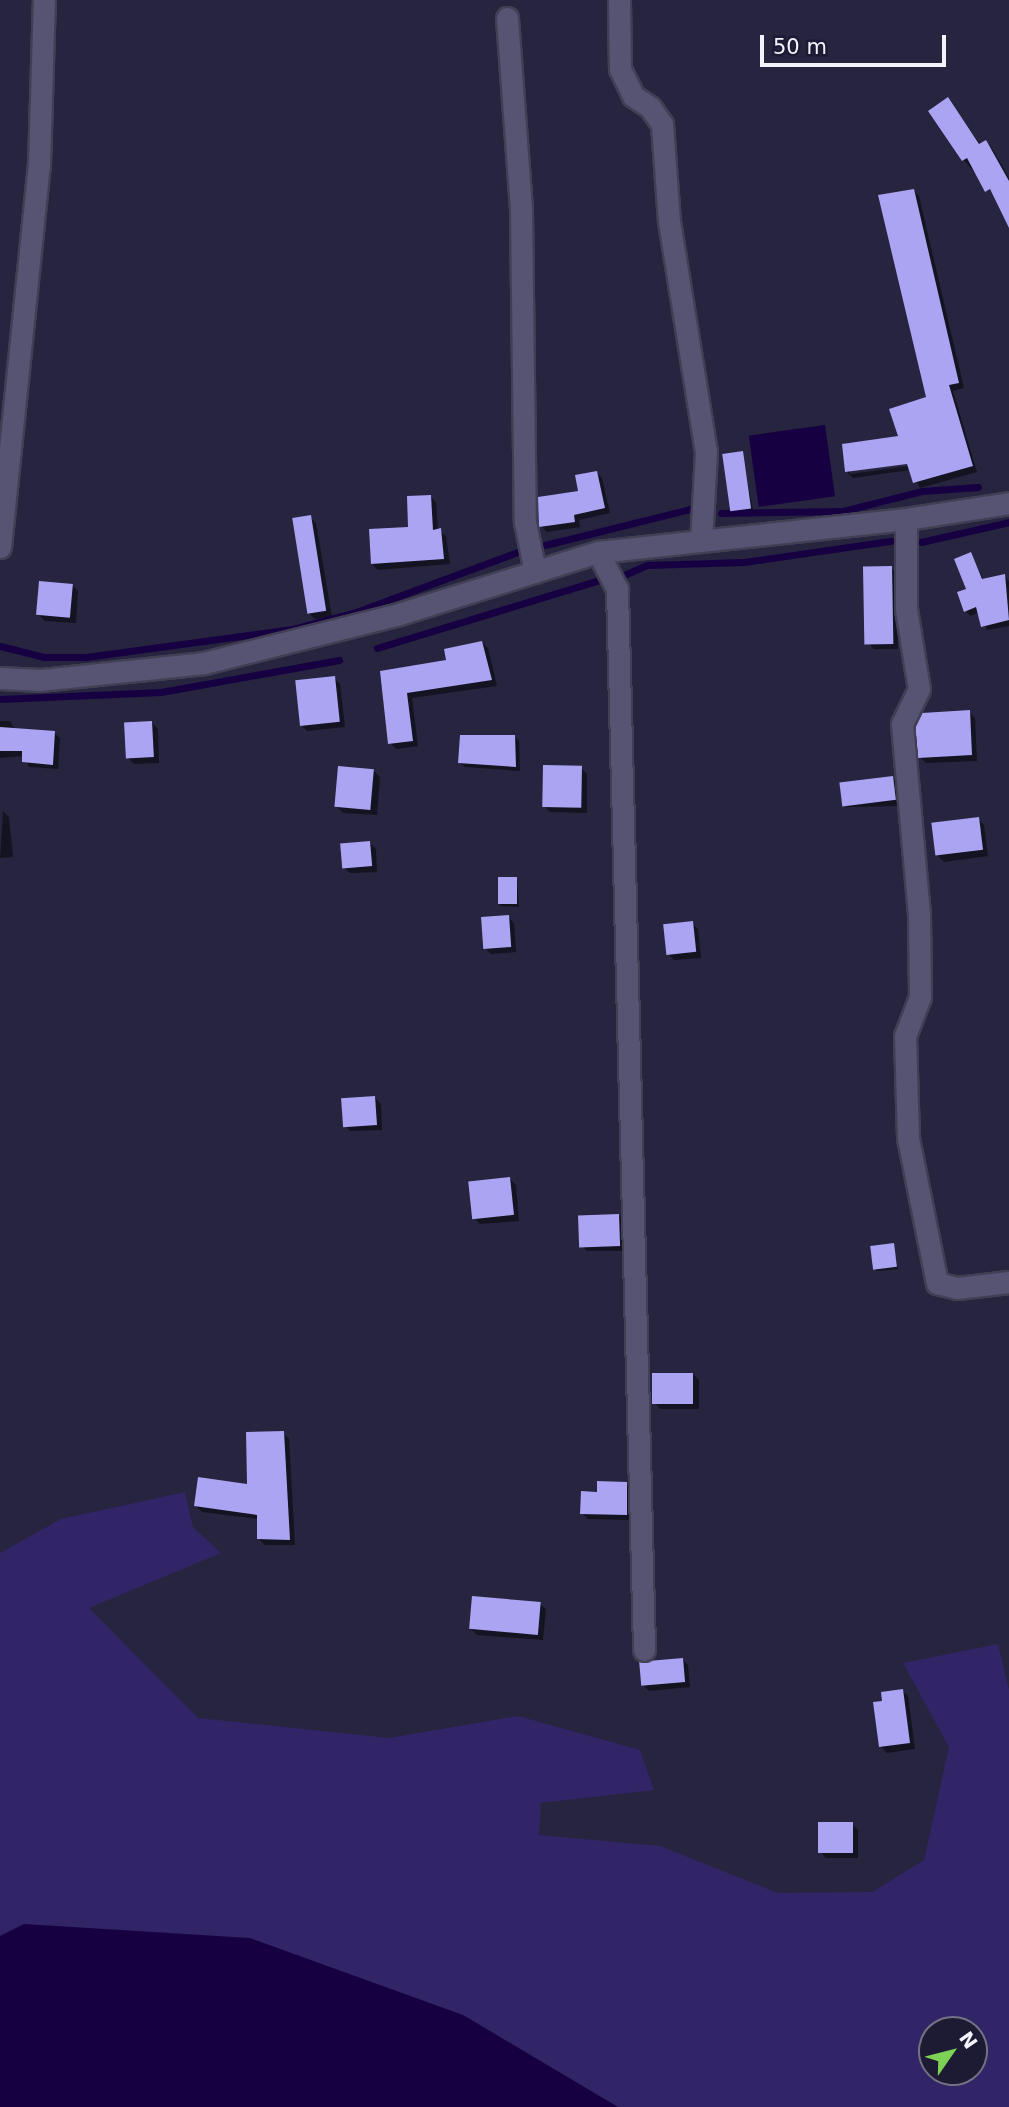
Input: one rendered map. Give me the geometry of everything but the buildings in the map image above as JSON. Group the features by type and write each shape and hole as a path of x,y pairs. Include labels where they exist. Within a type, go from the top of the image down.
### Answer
{"street":[{"path":"0,547 39,165 44,0"},
{"path":"619,0 621,69 633,96 650,107 662,124 669,221 706,452 701,541"},
{"path":"508,19 521,211 525,522 534,572"},
{"path":"0,678 40,680 204,663 399,614 598,552 906,519 1009,503"},
{"path":"906,519 906,608 919,690 902,724 919,914 920,997 905,1036 908,1138 937,1283 957,1289 1009,1282"},
{"path":"598,552 617,589 644,1650"}],"shaded area":[{"path":"825,425 835,496 759,507 749,436"},
{"path":"185,1492 193,1527 221,1553 89,1608 198,1718 389,1738 518,1716 640,1750 654,1790 541,1803 539,1835 660,1846 778,1893 872,1892 924,1860 949,1747 903,1663 998,1644 1009,1690 1009,2107 618,2107 463,2015 24,1924 0,1936 0,1553 61,1519"},
{"path":"24,1924 250,1938 463,2015 618,2107 0,2107 0,1936"}],"waterway":[{"path":"721,513 843,511 922,491 978,487"},
{"path":"545,545 690,509"},
{"path":"921,542 1009,522"},
{"path":"622,576 647,565 744,562 890,541"},
{"path":"0,646 44,657 86,657 293,629 356,612 520,551"},
{"path":"377,648 600,580"},
{"path":"0,699 161,692 339,660"}]}
